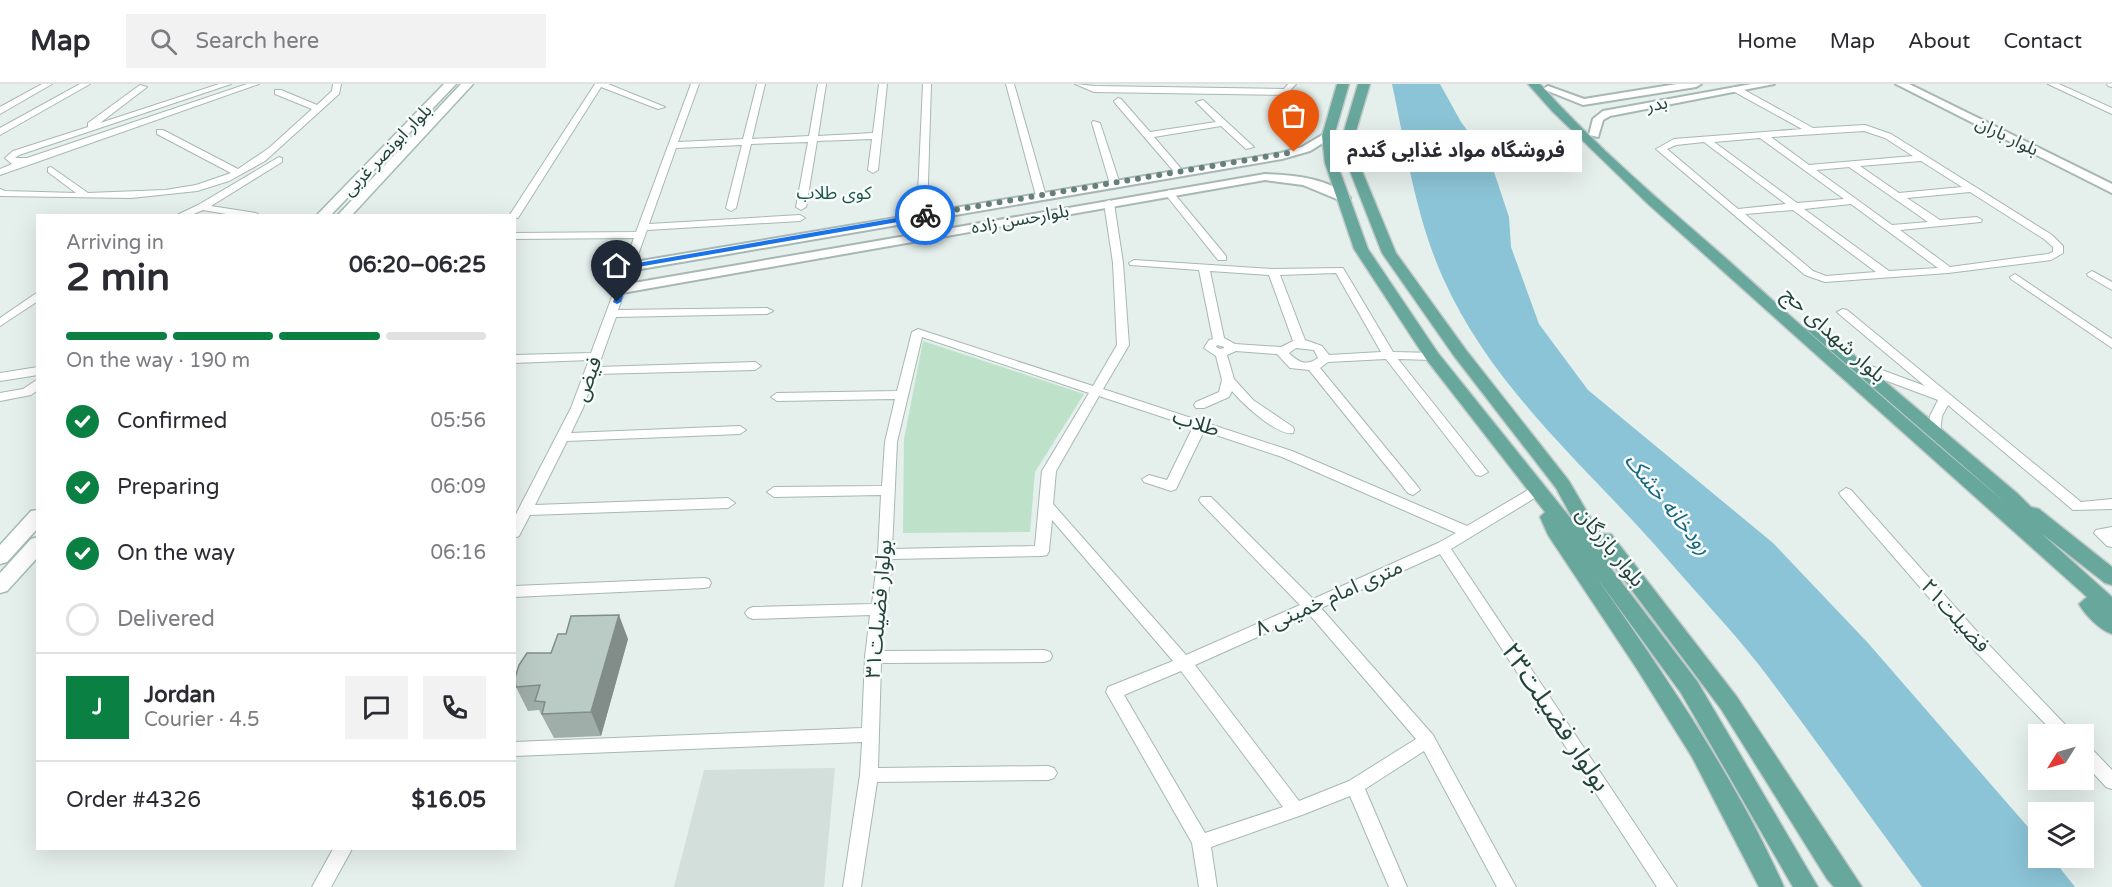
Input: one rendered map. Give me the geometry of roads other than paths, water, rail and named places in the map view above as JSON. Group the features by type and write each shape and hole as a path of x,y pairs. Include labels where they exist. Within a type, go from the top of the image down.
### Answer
{"main road":[{"name":"بلوار ابونصر غربی","path":"325,214 450,84"},
{"name":"بلوار ابونصر غربی","path":"346,214 466,84"},
{"name":"بلوار بازرگان","path":"1343,84 1328,136 1331,164 1361,249 1432,356 1631,607"},
{"name":"بلوار بازرگان","path":"1364,84 1350,131 1354,166 1389,253 1460,353 1563,485 1631,607"},
{"name":"بلوار شهدای حج","path":"1542,86 1708,239 2012,498 2045,536 2112,595"},
{"name":"بلوار شهدای حج","path":"1542,86 1556,109 1653,201 1988,499 2024,528 2112,609"},
{"path":"384,152 403,152"},
{"path":"1563,485 1729,703 1836,871 1850,887"},
{"path":"1538,490 1557,534 1662,688 1755,849 1772,887"},
{"path":"2012,498 2112,578"},
{"path":"1988,499 2019,536 2112,626"},
{"path":"0,557 36,518"},
{"path":"0,586 36,546"},
{"path":"1631,607 1689,687 1806,887"}],"street":[{"path":"0,111 48,84"},
{"path":"0,132 86,84"},
{"path":"28,161 13,162 10,158 16,153 227,84"},
{"path":"0,172 255,84"},
{"path":"0,192 3,194 168,193 197,189 250,166 336,92 338,84"},
{"path":"515,214 600,84 661,107"},
{"name":"فیض","path":"516,528 563,437 591,371 695,84"},
{"path":"731,208 760,84"},
{"path":"516,236 642,231 801,213 822,84"},
{"path":"873,170 883,84"},
{"path":"922,216 927,84"},
{"path":"1010,84 1041,196"},
{"path":"1078,84 1094,89 1252,88 1286,92 1292,84"},
{"name":"بدر","path":"1542,86 1583,102 1695,84"},
{"name":"بدر","path":"1600,116 1769,84"},
{"name":"بلوار باران","path":"1901,84 2112,189"},
{"name":"بلوار باران","path":"1925,84 2112,177"},
{"path":"2052,84 2112,111"},
{"path":"81,132 143,87"},
{"path":"1736,89 1811,131"},
{"path":"278,92 317,108"},
{"path":"1723,92 1795,132"},
{"path":"1118,101 1179,172"},
{"path":"1200,102 1249,147"},
{"path":"1583,102 1580,108 1584,112 1600,116 1594,135"},
{"path":"1751,108 1766,106"},
{"path":"1096,123 1115,184"},
{"path":"1149,135 1224,123"},
{"path":"1865,128 1888,136 2048,237 2058,246 2058,253 2051,257 1948,270 1825,279 1809,273 1661,149 1674,142 1811,131 1865,128"},
{"path":"160,132 238,173"},
{"path":"1762,135 1948,270"},
{"path":"673,145 877,136"},
{"name":"بلوارحسن زاده","path":"629,267 1252,160 1306,149 1328,136"},
{"path":"1705,139 1887,275"},
{"path":"2034,150 2053,147"},
{"path":"1808,168 1924,158"},
{"path":"185,214 202,207 279,160"},
{"path":"1252,160 1275,166 1275,173 1264,177"},
{"path":"1851,164 1938,224"},
{"path":"51,170 84,194"},
{"name":"بلوارحسن زاده","path":"622,289 1264,177 1294,178 1317,183 1344,198"},
{"path":"1897,196 1971,189"},
{"path":"1169,193 1222,258"},
{"path":"1736,213 1853,201"},
{"path":"885,554 1042,551 1049,471 1099,391 1123,345 1118,263 1109,203"},
{"path":"202,207 244,214"},
{"path":"1891,228 1977,220"},
{"path":"668,260 660,264 658,274 671,280"},
{"path":"1134,263 1188,267 1204,274 1339,270 1389,355 1480,472"},
{"path":"1274,272 1300,344"},
{"path":"1204,274 1224,347 1228,380 1225,394"},
{"path":"2092,274 2112,287"},
{"path":"2015,277 2112,344"},
{"path":"0,322 36,296"},
{"path":"612,314 767,311"},
{"path":"1843,312 2078,507 2112,504"},
{"name":"طلاب","path":"918,332 1287,453 1467,532"},
{"name":"بولوار فضیلت۳۱","path":"852,887 869,776 873,657 885,554 891,442 918,332"},
{"path":"1224,347 1284,351 1290,346 1300,344 1318,348 1325,359"},
{"path":"1284,351 1285,358 1294,365 1313,367 1325,359 1389,355 1432,356"},
{"path":"516,359 596,356"},
{"path":"1857,365 1945,398"},
{"path":"591,371 755,366"},
{"path":"1313,367 1413,490"},
{"path":"0,377 36,370"},
{"path":"1228,380 1249,403 1288,430"},
{"path":"0,397 27,392 36,385"},
{"path":"1908,385 1938,411"},
{"path":"1200,405 1225,394 1249,403"},
{"path":"777,398 903,395"},
{"path":"1934,432 1938,411 1945,398"},
{"path":"1149,479 1171,486 1201,425"},
{"path":"563,437 740,430"},
{"path":"774,492 888,490"},
{"name":"۸ متری امام خمینی","path":"1201,842 1113,692 1184,663 1443,547 1538,490"},
{"name":"فضیلت۲۱","path":"1846,493 1983,649 2056,724"},
{"path":"1206,500 1311,606 1427,740 1507,887"},
{"path":"525,510 728,503"},
{"path":"1046,505 1184,663 1296,810"},
{"path":"2112,532 2101,533 2112,542"},
{"name":"بولوار فضیلت۲۳","path":"1443,547 1668,887"},
{"path":"516,592 704,583"},
{"path":"753,613 879,609"},
{"path":"873,657 1044,656"},
{"path":"516,749 871,735"},
{"path":"1209,887 1201,842 1296,810 1355,786 1427,740"},
{"path":"2094,763 2112,782"},
{"path":"869,776 1048,773"},
{"path":"1355,786 1398,887"},
{"path":"321,887 342,850"}],"water":[{"name":"رودخانه خشک","path":"1392,84 1440,84 1461,122 1490,160 1509,217 1511,247 1539,324 1588,390 1773,543 1868,643 2028,827 2028,868 2060,868 2075,887 1922,887 1748,652 1639,527 1546,428 1489,357 1464,319 1443,278 1426,232"}],"place":[{"name":"فروشگاه مواد غذایی گندم","path":"1294,152"}],"district":[{"name":"کوی طلاب","path":"834,193"}]}
